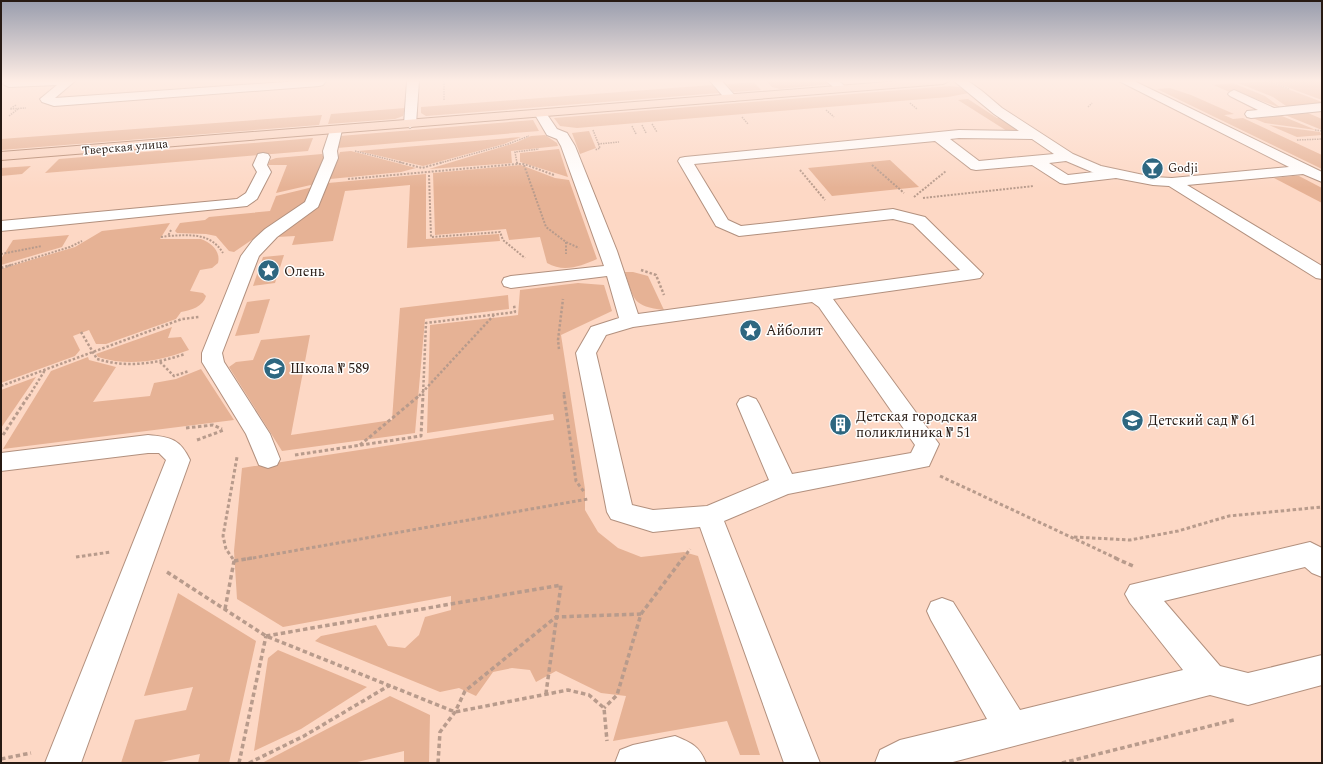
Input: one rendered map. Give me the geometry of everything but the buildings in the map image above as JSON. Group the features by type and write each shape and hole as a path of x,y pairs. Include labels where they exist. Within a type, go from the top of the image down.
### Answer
{"main road":[{"name":"Тверская улица","path":"1,156 497,117"}],"street":[{"path":"410,124 411,117"},
{"path":"542,117 552,132 562,136 568,146 630,321"},
{"path":"1007,117 1068,157 1098,168 1153,181 1172,182 1305,170"},
{"path":"1197,117 1322,178"},
{"path":"268,459 258,434 213,362 212,353 215,342 250,256 259,244 271,233 312,204 331,158 330,151 336,130"},
{"path":"816,296 826,303 927,444 920,460 784,484 709,516 653,521 620,512 586,354 598,331 630,321 974,274 919,220 893,214 739,231 722,223 686,161 851,146 959,134 1035,135"},
{"path":"938,137 976,166 1068,157"},
{"path":"1,226 233,205 248,200 252,196 264,172 260,165 263,157"},
{"path":"1034,160 1065,180 1120,174"},
{"path":"1172,182 1322,274"},
{"path":"520,281 613,270"},
{"path":"748,404 784,484"},
{"path":"1,462 148,444 164,445 173,449 178,460 64,763"},
{"path":"709,516 802,763"},
{"path":"1210,679 1140,594 1310,554 1322,565"},
{"path":"942,611 1012,729"},
{"path":"893,763 900,758 1210,679 1248,689 1322,670"},
{"path":"620,755 675,754 688,763"}],"path":[{"path":"742,117 748,124"},
{"path":"652,124 657,132"},
{"path":"642,125 646,133"},
{"path":"632,126 636,134"},
{"path":"350,149 422,168 508,144 534,134"},
{"path":"1295,140 1322,139"},
{"path":"598,144 619,142"},
{"path":"517,164 515,152 568,146"},
{"path":"851,146 905,194"},
{"path":"784,152 827,202"},
{"path":"321,183 422,172 517,164 524,164 562,178 580,179"},
{"path":"524,164 546,227 566,242 592,254 613,270 633,268 656,275 672,315"},
{"path":"268,459 421,436 426,323 514,312 525,257 504,240 500,232 431,237 429,175"},
{"path":"168,236 175,224 173,210"},
{"path":"1,268 70,246 89,238 118,215"},
{"path":"161,237 206,237 219,244 226,258 250,256"},
{"path":"1,254 44,245"},
{"path":"1,386 182,320 227,314"},
{"path":"359,446 423,392 494,315"},
{"path":"81,332 92,353 97,359 117,365 144,365 160,362 215,342"},
{"path":"160,362 174,376 213,362"},
{"path":"1,439 46,369"},
{"path":"910,462 1176,586"},
{"path":"225,609 234,561 590,499 591,504"},
{"path":"1071,536 1130,540 1178,531 1229,516 1300,508 1322,508"},
{"path":"686,546 692,546 697,550"},
{"path":"604,708 617,695 641,614 692,546"},
{"path":"76,557 121,550 160,568 266,636 455,712 546,693 568,690 589,696 604,708 620,755"},
{"path":"266,636 561,585 546,693"},
{"path":"438,763 440,732 455,712 465,691 556,618 641,614"},
{"path":"239,763 266,636"},
{"path":"249,763 304,736 390,685"},
{"path":"1062,763 1238,719"},
{"path":"1,759 39,751"}],"shaded area":[{"path":"300,117 322,117 319,125 1,150 1,139"},
{"path":"330,117 401,117 395,119 328,124"},
{"path":"571,117 713,117 577,128 560,126 554,118"},
{"path":"984,117 999,118 1018,131 1007,131"},
{"path":"1214,117 1228,117 1233,119 1243,118 1322,155 1322,169"},
{"path":"1250,117 1283,117 1316,130 1265,123"},
{"path":"1289,117 1317,117 1322,119 1322,130"},
{"path":"533,120 539,131 337,148 340,136"},
{"path":"1269,125 1320,132 1322,135 1297,137"},
{"path":"589,131 596,148 580,154 572,133"},
{"path":"545,135 557,143 558,146 511,151 512,163 429,169 515,143 531,136"},
{"path":"521,137 504,144 423,166 358,151"},
{"path":"313,138 308,151 45,173 59,159"},
{"path":"559,149 568,177 520,162 520,153"},
{"path":"351,151 416,168 401,172 330,179 340,152"},
{"path":"322,154 324,159 315,184 276,193 287,165 268,165 270,160 276,158"},
{"path":"890,160 919,187 832,196 808,168"},
{"path":"521,165 555,178 569,180 597,259 585,264 566,268 553,266 547,263 540,237 509,240 506,229 435,235 433,173"},
{"path":"31,166 22,174 1,176 1,168"},
{"path":"426,174 426,239 499,234 500,241 407,248 410,185 345,191 333,241 292,245 295,236 277,237 277,235 320,204 328,183"},
{"path":"1299,176 1322,188 1322,203 1274,178"},
{"path":"313,187 307,201 302,206 234,252 229,251 216,236 206,234 177,233 175,231 180,223 205,220 209,217 270,211 276,196"},
{"path":"170,223 160,239 201,239 212,245 217,251 219,259 218,263 212,268 200,270 190,291 203,293 206,296 202,303 193,309 181,312 176,319 106,344 96,344 89,330 73,336 80,350 75,356 1,383 1,269 75,247 102,231"},
{"path":"69,235 62,247 1,265 1,259 13,240"},
{"path":"284,255 275,283 253,286 263,257"},
{"path":"625,272 633,272 648,276 664,310 640,304 633,296"},
{"path":"578,283 604,285 612,311 561,335 585,489 585,510 598,532 618,548 641,557 684,552 698,556 760,755 740,755 727,721 613,741 626,696 601,693 556,671 536,682 530,670 512,668 493,672 476,696 459,688 440,692 315,641 321,636 376,625 388,646 405,648 419,635 425,617 451,610 451,596 283,627 237,599 234,551 242,468 554,420 553,414 427,433 430,325 518,315 520,290"},
{"path":"508,295 509,309 425,319 415,433 282,451 229,367 236,362 253,360 261,340 310,335 291,435 392,420 400,308"},
{"path":"270,299 259,333 235,336 247,302"},
{"path":"172,327 168,338 181,337 189,350 155,360 133,362 110,360 98,357 96,354"},
{"path":"88,357 89,360 116,367 93,402 150,396 154,383 176,379 201,369 234,420 3,449 51,371"},
{"path":"36,377 1,428 1,390"},
{"path":"178,593 256,641 229,763 198,763 200,754 156,763 121,763 135,720 186,710 193,687 144,696"},
{"path":"278,650 367,687 301,729 254,751 268,658"},
{"path":"390,696 430,715 429,763 404,763 404,751 353,763 262,763"}],"place":[{"name":"Godji","path":"1153,168"},
{"name":"Олень","path":"268,271"},
{"name":"Айболит","path":"750,330"},
{"name":"Школа № 589","path":"275,368"},
{"name":"Детский сад № 61","path":"1133,420"},
{"name":"Детская городская поликлиника № 51","path":"841,424"}]}
